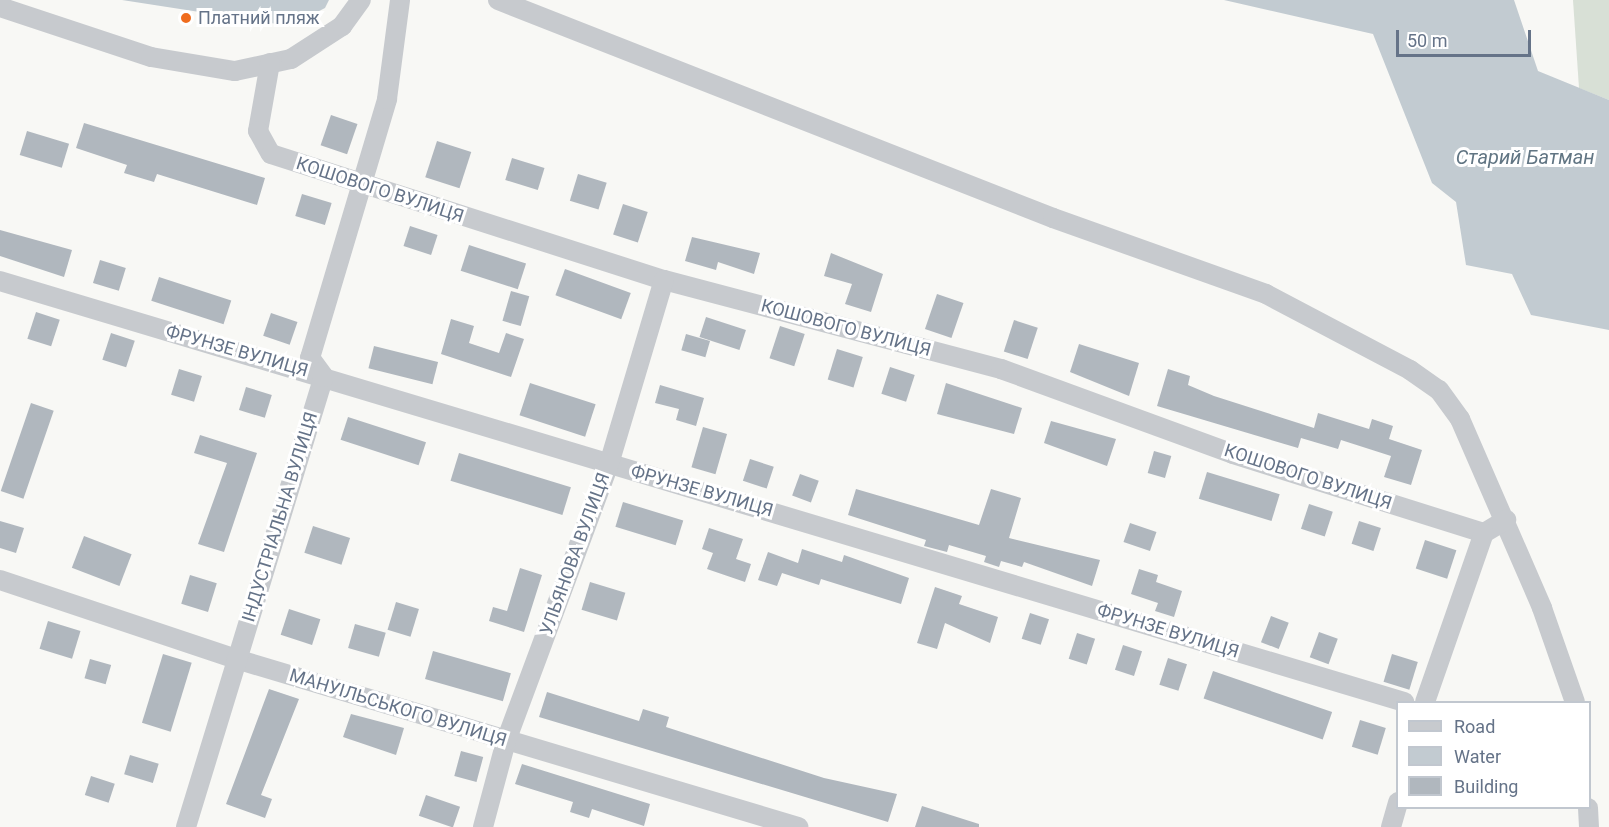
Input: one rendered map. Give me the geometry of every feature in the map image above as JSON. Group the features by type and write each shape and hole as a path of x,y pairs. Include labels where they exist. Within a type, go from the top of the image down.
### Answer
{"street":[{"path":"0,7 151,57 235,71 291,58 342,27 361,0"},
{"path":"324,377 310,358 387,99 400,0"},
{"path":"498,0 1053,218 1266,294 1439,390 1460,419 1506,520 1575,701"},
{"name":"КОШОВОГО ВУЛИЦЯ","path":"270,63 258,131 271,154 664,280 1001,369 1233,454 1484,533"},
{"name":"УЛЬЯНОВА ВУЛИЦЯ","path":"483,827 506,741 609,464 664,280"},
{"name":"ФРУНЗЕ ВУЛИЦЯ","path":"0,281 1401,701"},
{"name":"ІНДУСТРІАЛЬНА ВУЛИЦЯ","path":"186,827 324,377"},
{"path":"1425,701 1484,533 1506,520"},
{"name":"МАНУІЛЬСЬКОГО ВУЛИЦЯ","path":"0,580 236,660 798,827"},
{"path":"1391,827 1396,809"},
{"path":"1588,809 1589,827"}],"shaded area":[{"path":"1573,0 1609,0 1609,100 1579,88"}],"water":[{"path":"122,0 329,0 325,8 290,26"},
{"name":"Старий Батман","path":"1224,0 1514,0 1538,71 1609,100 1609,330 1531,315 1512,274 1466,265 1456,202 1432,183 1373,34"}],"building":[{"path":"331,115 357,124 347,154 321,145"},
{"path":"84,123 265,178 257,205 157,174 154,182 124,173 127,165 76,148"},
{"path":"27,131 69,144 62,168 20,155"},
{"path":"437,141 471,152 459,188 425,177"},
{"path":"512,158 545,168 538,190 505,180"},
{"path":"578,174 607,183 599,210 570,201"},
{"path":"302,194 332,203 325,225 295,216"},
{"path":"623,204 648,212 638,242 613,234"},
{"path":"410,226 438,235 431,255 404,246"},
{"path":"0,230 72,250 64,277 0,256"},
{"path":"692,237 760,253 754,274 718,262 716,270 685,261"},
{"path":"469,245 526,264 518,289 461,271"},
{"path":"831,253 883,274 871,312 845,304 852,284 824,276"},
{"path":"100,260 126,268 119,291 93,283"},
{"path":"565,269 631,293 621,319 555,295"},
{"path":"159,277 231,300 224,324 151,301"},
{"path":"511,291 529,296 521,326 502,321"},
{"path":"937,294 963,303 951,338 925,329"},
{"path":"36,312 60,320 51,346 27,339"},
{"path":"271,313 297,322 290,345 263,336"},
{"path":"706,317 746,330 739,350 700,337"},
{"path":"451,319 474,326 469,343 499,353 506,333 524,339 511,377 441,354"},
{"path":"1014,320 1038,328 1028,359 1004,351"},
{"path":"780,326 805,334 794,366 769,358"},
{"path":"111,333 135,341 126,367 102,360"},
{"path":"686,334 710,341 705,357 681,350"},
{"path":"1079,344 1139,363 1129,396 1070,372"},
{"path":"374,346 438,362 432,384 368,368"},
{"path":"837,349 863,357 853,387 828,380"},
{"path":"890,367 915,375 906,402 881,394"},
{"path":"179,369 202,376 194,402 171,395"},
{"path":"1168,369 1190,376 1188,385 1214,396 1314,428 1318,413 1369,429 1372,419 1393,426 1389,439 1422,450 1411,485 1384,477 1391,456 1341,440 1338,449 1301,438 1298,448 1157,406"},
{"path":"530,383 596,404 585,437 519,415"},
{"path":"946,383 1022,408 1014,434 937,414"},
{"path":"660,385 704,398 696,426 676,420 679,409 655,403"},
{"path":"246,387 272,395 265,418 239,410"},
{"path":"31,403 54,411 23,499 1,491"},
{"path":"348,417 426,442 419,465 341,440"},
{"path":"1051,421 1116,439 1107,466 1044,443"},
{"path":"703,427 727,434 715,474 691,467"},
{"path":"200,435 257,453 224,552 198,544 227,463 194,453"},
{"path":"1154,451 1171,456 1165,478 1148,473"},
{"path":"459,453 571,487 562,515 451,481"},
{"path":"750,459 774,467 767,489 743,481"},
{"path":"1207,472 1280,494 1271,521 1199,499"},
{"path":"800,474 819,481 811,502 792,496"},
{"path":"856,489 979,525 991,489 1021,498 1009,538 1100,560 1092,586 1024,562 1022,567 1001,561 999,567 984,562 986,556 949,545 947,552 924,546 926,540 848,515"},
{"path":"623,502 683,520 676,545 615,527"},
{"path":"1309,504 1333,512 1325,536 1301,529"},
{"path":"0,521 24,528 16,553 0,548"},
{"path":"1359,521 1381,528 1373,551 1352,544"},
{"path":"1130,523 1156,532 1150,551 1123,542"},
{"path":"313,526 350,538 341,565 304,553"},
{"path":"709,528 743,539 736,559 751,564 745,582 707,569 713,553 702,549"},
{"path":"84,536 132,554 119,586 72,568"},
{"path":"1425,540 1456,550 1447,579 1416,569"},
{"path":"802,549 842,562 844,555 909,578 901,604 821,579 819,585 782,573 777,586 758,580 768,552 798,563"},
{"path":"520,568 542,575 524,632 489,621 493,607 507,611"},
{"path":"1139,569 1158,575 1156,582 1182,591 1174,617 1155,611 1158,603 1131,594"},
{"path":"190,575 217,583 208,612 181,604"},
{"path":"590,582 625,593 617,621 582,610"},
{"path":"935,587 962,596 959,604 998,617 990,643 945,623 937,649 917,643"},
{"path":"396,602 419,609 410,637 388,630"},
{"path":"289,609 320,619 312,645 281,635"},
{"path":"1030,613 1049,619 1041,645 1022,639"},
{"path":"1271,616 1289,623 1279,649 1261,642"},
{"path":"48,621 81,631 72,659 40,649"},
{"path":"355,624 386,633 379,657 348,648"},
{"path":"1319,632 1338,639 1329,664 1310,657"},
{"path":"1077,633 1095,639 1087,665 1069,659"},
{"path":"1123,645 1142,651 1134,676 1115,670"},
{"path":"433,651 511,673 503,701 425,679"},
{"path":"163,654 192,663 171,732 142,723"},
{"path":"1392,654 1418,662 1409,690 1384,682"},
{"path":"1168,658 1187,664 1178,691 1159,685"},
{"path":"90,659 111,665 106,684 84,678"},
{"path":"1213,671 1332,712 1323,739 1204,698"},
{"path":"269,689 299,699 261,795 272,799 265,818 226,804"},
{"path":"547,692 639,721 643,709 669,717 666,727 824,778 897,794 888,822 539,717"},
{"path":"351,714 404,728 396,755 343,737"},
{"path":"1360,720 1386,728 1378,755 1352,747"},
{"path":"461,751 483,757 476,782 454,776"},
{"path":"130,755 159,764 153,783 124,774"},
{"path":"522,764 650,804 644,826 592,809 589,818 570,812 573,802 515,784"},
{"path":"91,776 115,784 109,803 85,795"},
{"path":"426,795 460,807 453,827 419,816"},
{"path":"922,806 979,824 979,827 915,827"}],"place":[{"name":"Платний пляж","path":"186,18"}]}
